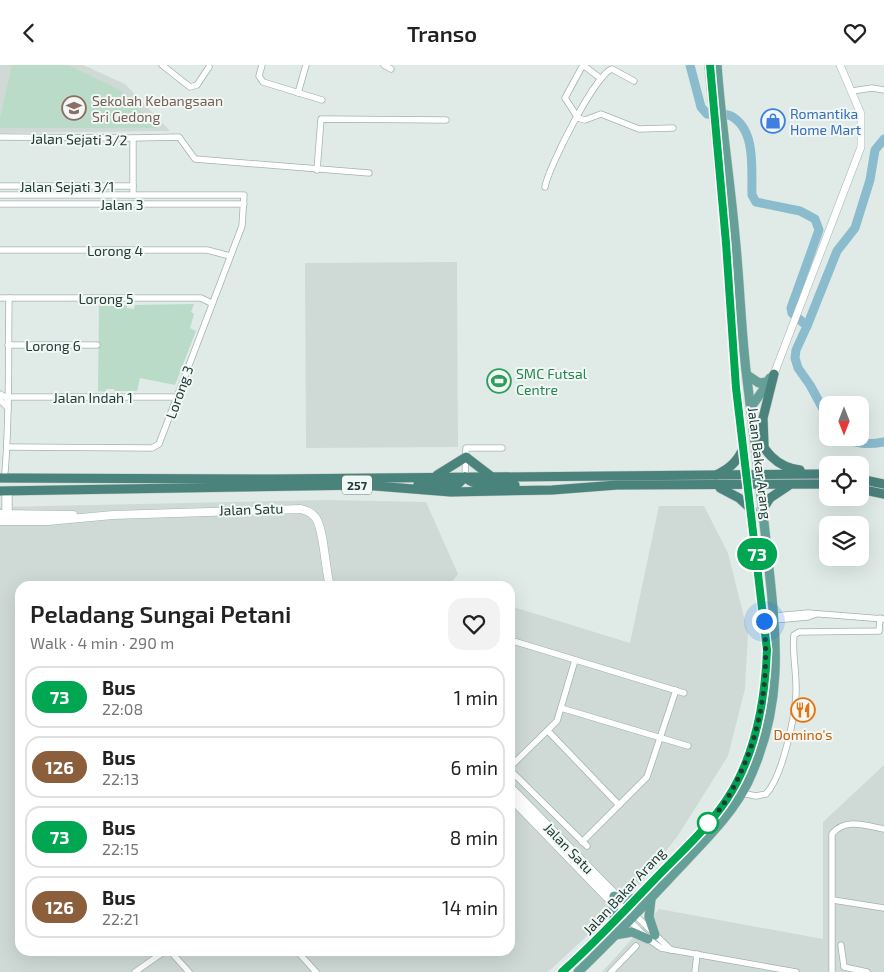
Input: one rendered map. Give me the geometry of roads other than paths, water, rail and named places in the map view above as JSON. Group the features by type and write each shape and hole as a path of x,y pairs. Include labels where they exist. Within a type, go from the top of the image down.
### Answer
{"highway":[{"path":"766,452 762,433 763,418 774,375"},
{"path":"754,430 766,452 787,468 819,473"},
{"path":"743,449 738,459 729,469 714,481 752,510"},
{"path":"433,477 447,471 466,457 492,477"},
{"name":"257","path":"5,474 492,477 714,481 748,486 819,485"},
{"name":"257","path":"5,494 363,485 451,492 552,490 714,481 747,475 819,474"},
{"path":"363,485 454,484 465,477 473,483 482,485 523,485 552,490"},
{"path":"869,481 884,484"},
{"path":"763,509 770,498 780,489 793,485"},
{"path":"869,491 884,494"}],"main road":[{"name":"Jalan Bakar Arang","path":"562,972 612,925 651,899 709,837 741,793 760,753 775,695 774,618 763,509 747,375 740,291 717,101 710,65"},
{"name":"Jalan Bakar Arang","path":"717,65 717,101"},
{"name":"Jalan Bakar Arang","path":"579,971 615,935 637,898 705,827 728,798 743,768 759,721 765,686 767,650 731,332 720,125"},
{"path":"747,375 755,381 764,383 774,375"},
{"path":"751,407 774,375"},
{"name":"Jalan Satu","path":"5,517 48,521 113,515 292,508 309,511 319,522 325,571 328,581"},
{"name":"Jalan Satu","path":"515,792 614,900"},
{"name":"Jalan Satu","path":"515,802 629,914"},
{"path":"612,925 614,900 637,898"},
{"path":"615,935 632,933 651,937 649,917 651,899"}],"street":[{"path":"162,65 190,87 197,85 209,67"},
{"path":"262,65 259,76 261,80 322,100"},
{"path":"298,93 306,65"},
{"path":"384,65 391,69"},
{"path":"600,78 583,65 565,98 578,118 585,120 602,115 639,129 673,128"},
{"path":"774,375 861,147 862,120 840,65"},
{"path":"545,187 560,150 578,118 586,98 600,78 612,69 634,81"},
{"path":"852,91 872,88 884,90"},
{"path":"317,170 321,119 446,120"},
{"name":"Jalan Sejati 3/2","path":"0,137 133,138 133,195"},
{"path":"133,138 179,137 195,159 370,173"},
{"name":"Jalan Sejati 3/1","path":"0,186 133,186"},
{"path":"0,195 133,195"},
{"name":"Lorong 3","path":"7,448 87,449 156,447 242,226 244,195 133,195"},
{"name":"Jalan 3","path":"0,205 244,204"},
{"name":"Lorong 4","path":"0,250 206,250 230,256"},
{"name":"Lorong 5","path":"0,298 201,298 211,303"},
{"path":"5,474 10,397 8,380 9,298"},
{"name":"Lorong 6","path":"8,345 97,345"},
{"path":"8,380 6,390 0,394 7,398 9,413"},
{"name":"Jalan Indah 1","path":"10,397 177,397"},
{"path":"0,400 9,413"},
{"path":"465,477 466,448 502,448"},
{"path":"5,494 5,517"},
{"path":"741,793 756,796 766,794 774,784 788,745 796,689 794,635 799,632 880,631 882,619 852,615 816,615 808,613 774,618"},
{"path":"515,641 684,693"},
{"path":"515,764 557,721 575,659"},
{"path":"515,774 584,844 646,777 676,690"},
{"path":"561,708 688,746"},
{"path":"548,731 619,805"},
{"path":"832,972 832,833 844,824 854,823 884,829"},
{"path":"833,900 884,908"},
{"path":"629,914 661,949 796,972"},
{"path":"611,972 636,945"},
{"path":"841,945 844,967 867,972"},
{"path":"695,972 697,955"},
{"path":"135,972 158,956"},
{"path":"175,956 189,972"},
{"path":"301,956 316,972"}],"waterway":[{"path":"690,65 701,107 707,114 731,116 739,122 745,131 751,152 752,195 756,202 800,211 815,219 819,230 791,308 792,313 807,326 796,350 795,358 798,368 819,402"},
{"path":"807,326 837,251 855,228 870,180 875,150 884,139"},
{"path":"869,443 884,442"}],"place":[{"name":"Sekolah Kebangsaan Sri Gedong","path":"74,108"},
{"name":"Romantika Home Mart","path":"773,121"},
{"name":"SMC Futsal Centre","path":"499,381"},
{"name":"Domino's","path":"803,710"}]}
